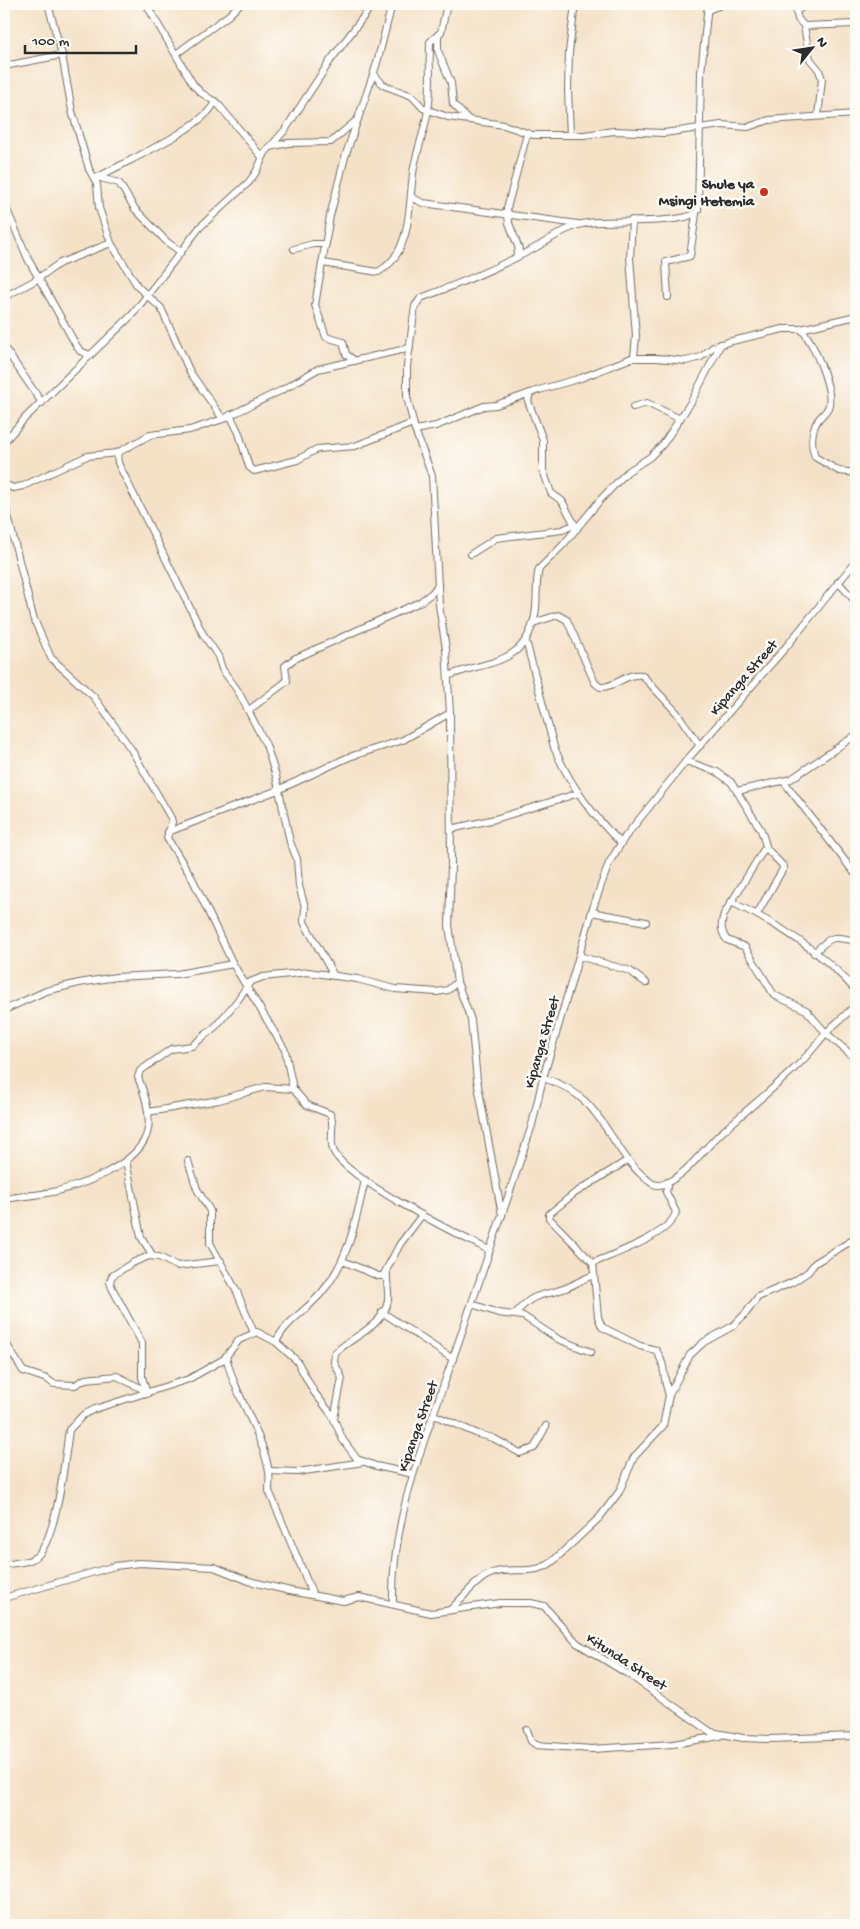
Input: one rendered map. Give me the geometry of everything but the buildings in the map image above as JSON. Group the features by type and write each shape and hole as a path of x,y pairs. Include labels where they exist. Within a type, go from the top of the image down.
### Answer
{"street":[{"path":"48,4 62,55 72,111 89,169 96,178 99,208 112,243 146,296 161,308 187,367 223,419"},
{"path":"146,4 193,84 200,92 215,101 262,157"},
{"path":"176,54 229,15 240,4"},
{"path":"4,442 132,315 200,227 249,182 259,167 262,157 285,130 330,61 373,4"},
{"path":"355,361 346,354 343,342 328,339 319,320 316,298 338,180 374,74 392,4"},
{"path":"323,264 374,272 382,270 398,252 403,239 411,197 414,167 428,110 430,42 441,32 447,4"},
{"path":"570,135 568,90 573,9 575,4"},
{"path":"668,297 666,262 690,256 698,210 701,73 708,7 723,4"},
{"path":"756,4 772,7 808,5"},
{"path":"808,5 796,10 798,19 804,26 810,59 819,70 822,79 818,116"},
{"path":"804,26 856,24"},
{"path":"438,35 438,51 451,83 454,106 467,118"},
{"path":"4,66 62,55"},
{"path":"374,74 383,85 412,96 423,108 428,110 448,117 467,118 504,125 527,134 570,135 614,131 664,132 701,129 728,124 748,127 769,120 856,114"},
{"path":"96,178 201,120 213,108 215,101"},
{"path":"270,147 288,144 331,142 359,118"},
{"path":"516,257 518,246 507,214 508,201 527,134"},
{"path":"96,178 119,183 135,209 167,242 181,252"},
{"path":"411,197 423,203 579,225 632,220 664,220 690,217 696,214"},
{"path":"4,203 38,277 78,349 90,355"},
{"path":"632,220 630,258 636,351 632,358"},
{"path":"502,1215 477,1080 471,1020 457,982 449,925 450,713 448,676 438,585 432,476 414,427 407,397 407,366 415,306 418,300 516,257 579,225"},
{"path":"4,297 20,290 60,263 112,243"},
{"path":"294,249 312,244 326,244"},
{"path":"230,415 239,433 248,467 254,471 297,460 317,449 355,446 414,427 436,426 479,407 496,406 530,393 581,378 632,358 686,361 700,357 721,344 784,329 801,329 856,316"},
{"path":"801,329 818,360 829,394 828,406 814,431 812,444 815,457 839,471 856,473"},
{"path":"448,676 512,656 524,645 533,623 538,570 575,527 627,472 650,457 663,444 680,419 721,344"},
{"path":"4,347 42,404"},
{"path":"4,484 13,488 23,486 87,456 117,453 150,434 190,430 223,419 282,390 314,371 410,348"},
{"path":"530,393 528,401 543,440 544,474 549,483 551,493 562,501 575,527"},
{"path":"633,407 647,403 680,419"},
{"path":"117,453 119,465 204,634 218,656 222,669 234,684 249,710 268,753 290,842 297,859 299,886 305,907 304,922 334,976"},
{"path":"4,500 33,617 51,658 94,697 131,749 171,818 172,824 167,838 217,926 233,964 260,1005 285,1050 293,1089 306,1106 330,1114 333,1122 333,1151 347,1168 365,1180 436,1224 489,1250"},
{"path":"471,554 496,538 575,527"},
{"name":"Kipanga Street","path":"393,1603 392,1579 396,1545 413,1474 532,1124 543,1078 578,956 609,863 620,843 686,761 786,646 856,561"},
{"path":"838,582 856,602"},
{"path":"249,710 288,681 285,666 294,659 420,602 432,593 438,585"},
{"path":"533,623 558,615 567,620 595,682 600,687 606,687 633,674 642,674 677,713 700,746"},
{"path":"526,640 554,747 561,763 598,822 620,843"},
{"path":"168,832 278,790 349,757 402,740 450,713"},
{"path":"737,791 784,782 812,766 856,735"},
{"path":"686,761 725,776 737,791 761,830 766,846 784,869 757,914"},
{"path":"784,782 856,875"},
{"path":"450,829 495,819 579,793"},
{"path":"766,846 731,902 721,926 726,940 745,947 774,995 806,1010 826,1033 856,1059"},
{"path":"731,902 757,914 814,953 856,991"},
{"path":"592,912 646,922"},
{"path":"814,953 830,938 856,942"},
{"path":"578,956 630,971 646,983"},
{"path":"4,1010 46,991 64,988 79,982 116,977 177,974 233,964"},
{"path":"4,1200 42,1194 74,1186 95,1178 126,1161 138,1149 148,1129 148,1112 138,1077 140,1071 169,1050 188,1048 211,1031 237,1002 246,986 258,978 280,973 308,972 357,979 395,989 437,992 448,990 457,982"},
{"path":"543,1078 554,1082 585,1100 600,1116 628,1160 655,1185 668,1182 800,1063 826,1033 856,1004"},
{"path":"148,1112 219,1100 265,1087 293,1089"},
{"path":"628,1160 575,1193 549,1215 550,1220 593,1263 598,1318 602,1327 640,1346 656,1350 664,1363 664,1383 669,1395"},
{"path":"126,1161 141,1237 153,1256"},
{"path":"188,1161 197,1189 210,1211 209,1237 237,1292 254,1332"},
{"path":"276,1342 282,1329 324,1290 343,1261 350,1244 365,1180"},
{"path":"593,1263 643,1242 662,1230 674,1219 676,1212 666,1192 668,1182"},
{"path":"334,1419 342,1378 334,1362 335,1353 365,1332 382,1312 388,1299 388,1266 400,1244 422,1215"},
{"path":"450,1610 485,1576 546,1566 600,1517 619,1492 634,1457 663,1426 669,1395 690,1355 704,1342 733,1326 757,1298 792,1282 808,1272 815,1263 856,1238"},
{"path":"147,1392 142,1377 142,1343 110,1282 116,1272 142,1258 153,1256 177,1266 221,1262"},
{"path":"343,1261 378,1276 382,1277 387,1272"},
{"path":"515,1314 527,1301 537,1294 559,1290 594,1275"},
{"path":"472,1304 498,1313 515,1314 530,1320 558,1339 591,1352"},
{"path":"382,1312 453,1360"},
{"path":"4,1565 28,1562 39,1554 57,1508 69,1430 72,1425 83,1415 95,1409 189,1379 226,1356 239,1340 254,1332 260,1333 276,1342 297,1361 314,1392 334,1419 346,1444 363,1462"},
{"path":"4,1340 23,1370 47,1379 54,1384 75,1385 85,1379 117,1376 147,1392"},
{"path":"226,1356 234,1383 260,1438 269,1471 269,1491 313,1594"},
{"path":"434,1415 478,1434 493,1438 520,1453 534,1448 546,1426"},
{"path":"269,1471 298,1472 363,1462 413,1474"},
{"name":"Kitunda Street","path":"4,1598 70,1578 129,1564 214,1567 249,1581 343,1602 359,1597 393,1603 431,1613 500,1602 541,1604 577,1643 631,1676 711,1732 770,1739 856,1736"},
{"path":"527,1730 531,1742 536,1745 592,1749 673,1744 724,1735"}],"place":[{"name":"Shule ya Msingi Itetemia","path":"764,192"}]}
